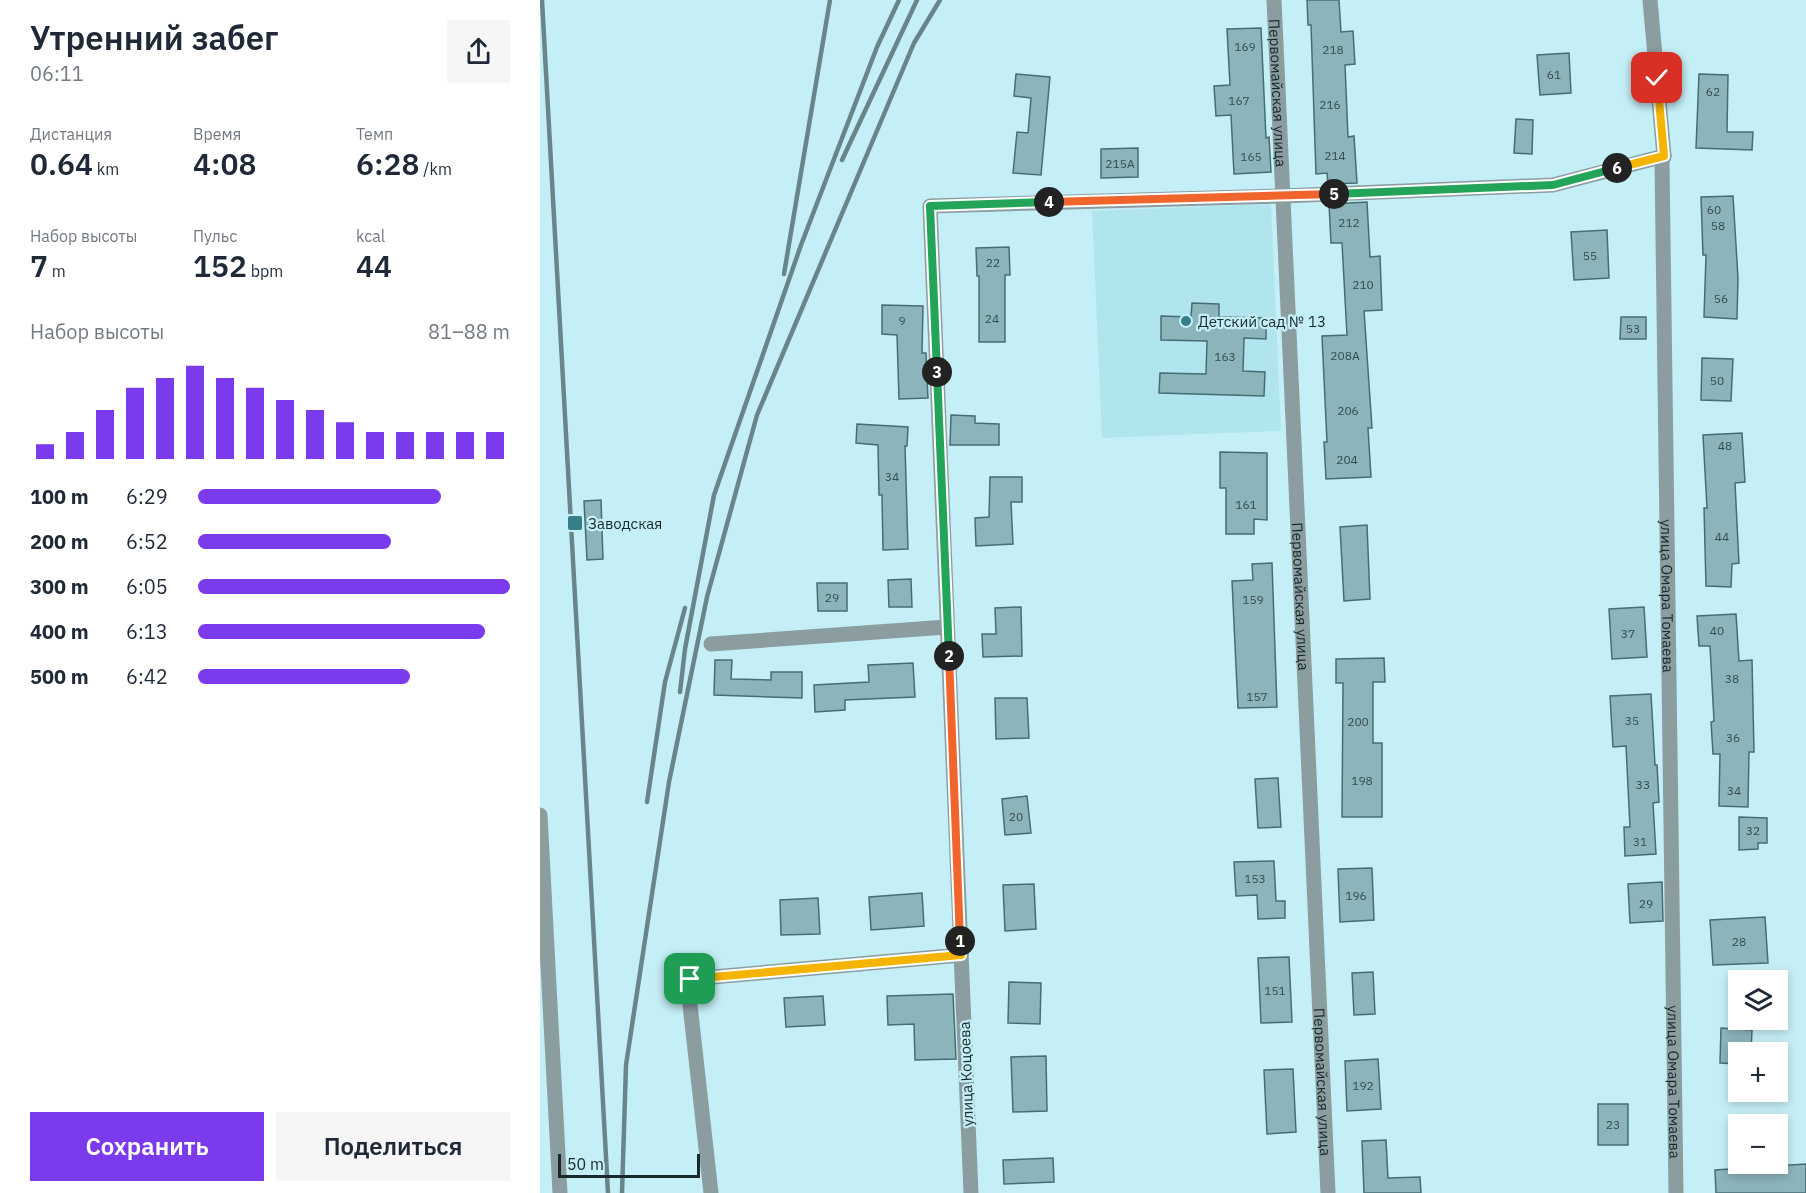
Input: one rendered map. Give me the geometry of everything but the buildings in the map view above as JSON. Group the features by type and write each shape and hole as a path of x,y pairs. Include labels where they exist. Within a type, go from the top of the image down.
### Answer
{"street":[{"name":"Первомайская улица","path":"1274,0 1328,1193"},
{"name":"улица Омара Томаева","path":"1650,0 1664,156 1662,162 1676,1193"},
{"name":"улица Коцоева","path":"971,1193 930,206 1282,196 1553,185 1664,156"},
{"path":"711,644 947,627"},
{"path":"540,815 560,1193"},
{"path":"711,1193 689,996 690,979 961,955"}],"shaded area":[{"name":"Детский сад № 13","path":"1271,204 1281,431 1102,438 1092,211"}],"railway":[{"path":"542,0 608,1193"},
{"path":"784,274 830,0"},
{"path":"680,692 685,649 714,495 801,245 877,47 899,0"},
{"path":"842,160 917,0"},
{"path":"622,1193 626,1065 669,782 707,597 757,415 914,43 940,0"},
{"path":"647,802 665,682 685,608"}],"place":[{"name":"Детский сад № 13","path":"1186,321"},
{"name":"Заводская","path":"575,523"}],"route":[{"path":"690,979 961,955 930,206 1282,196 1553,185 1664,156 1657,78"}]}
